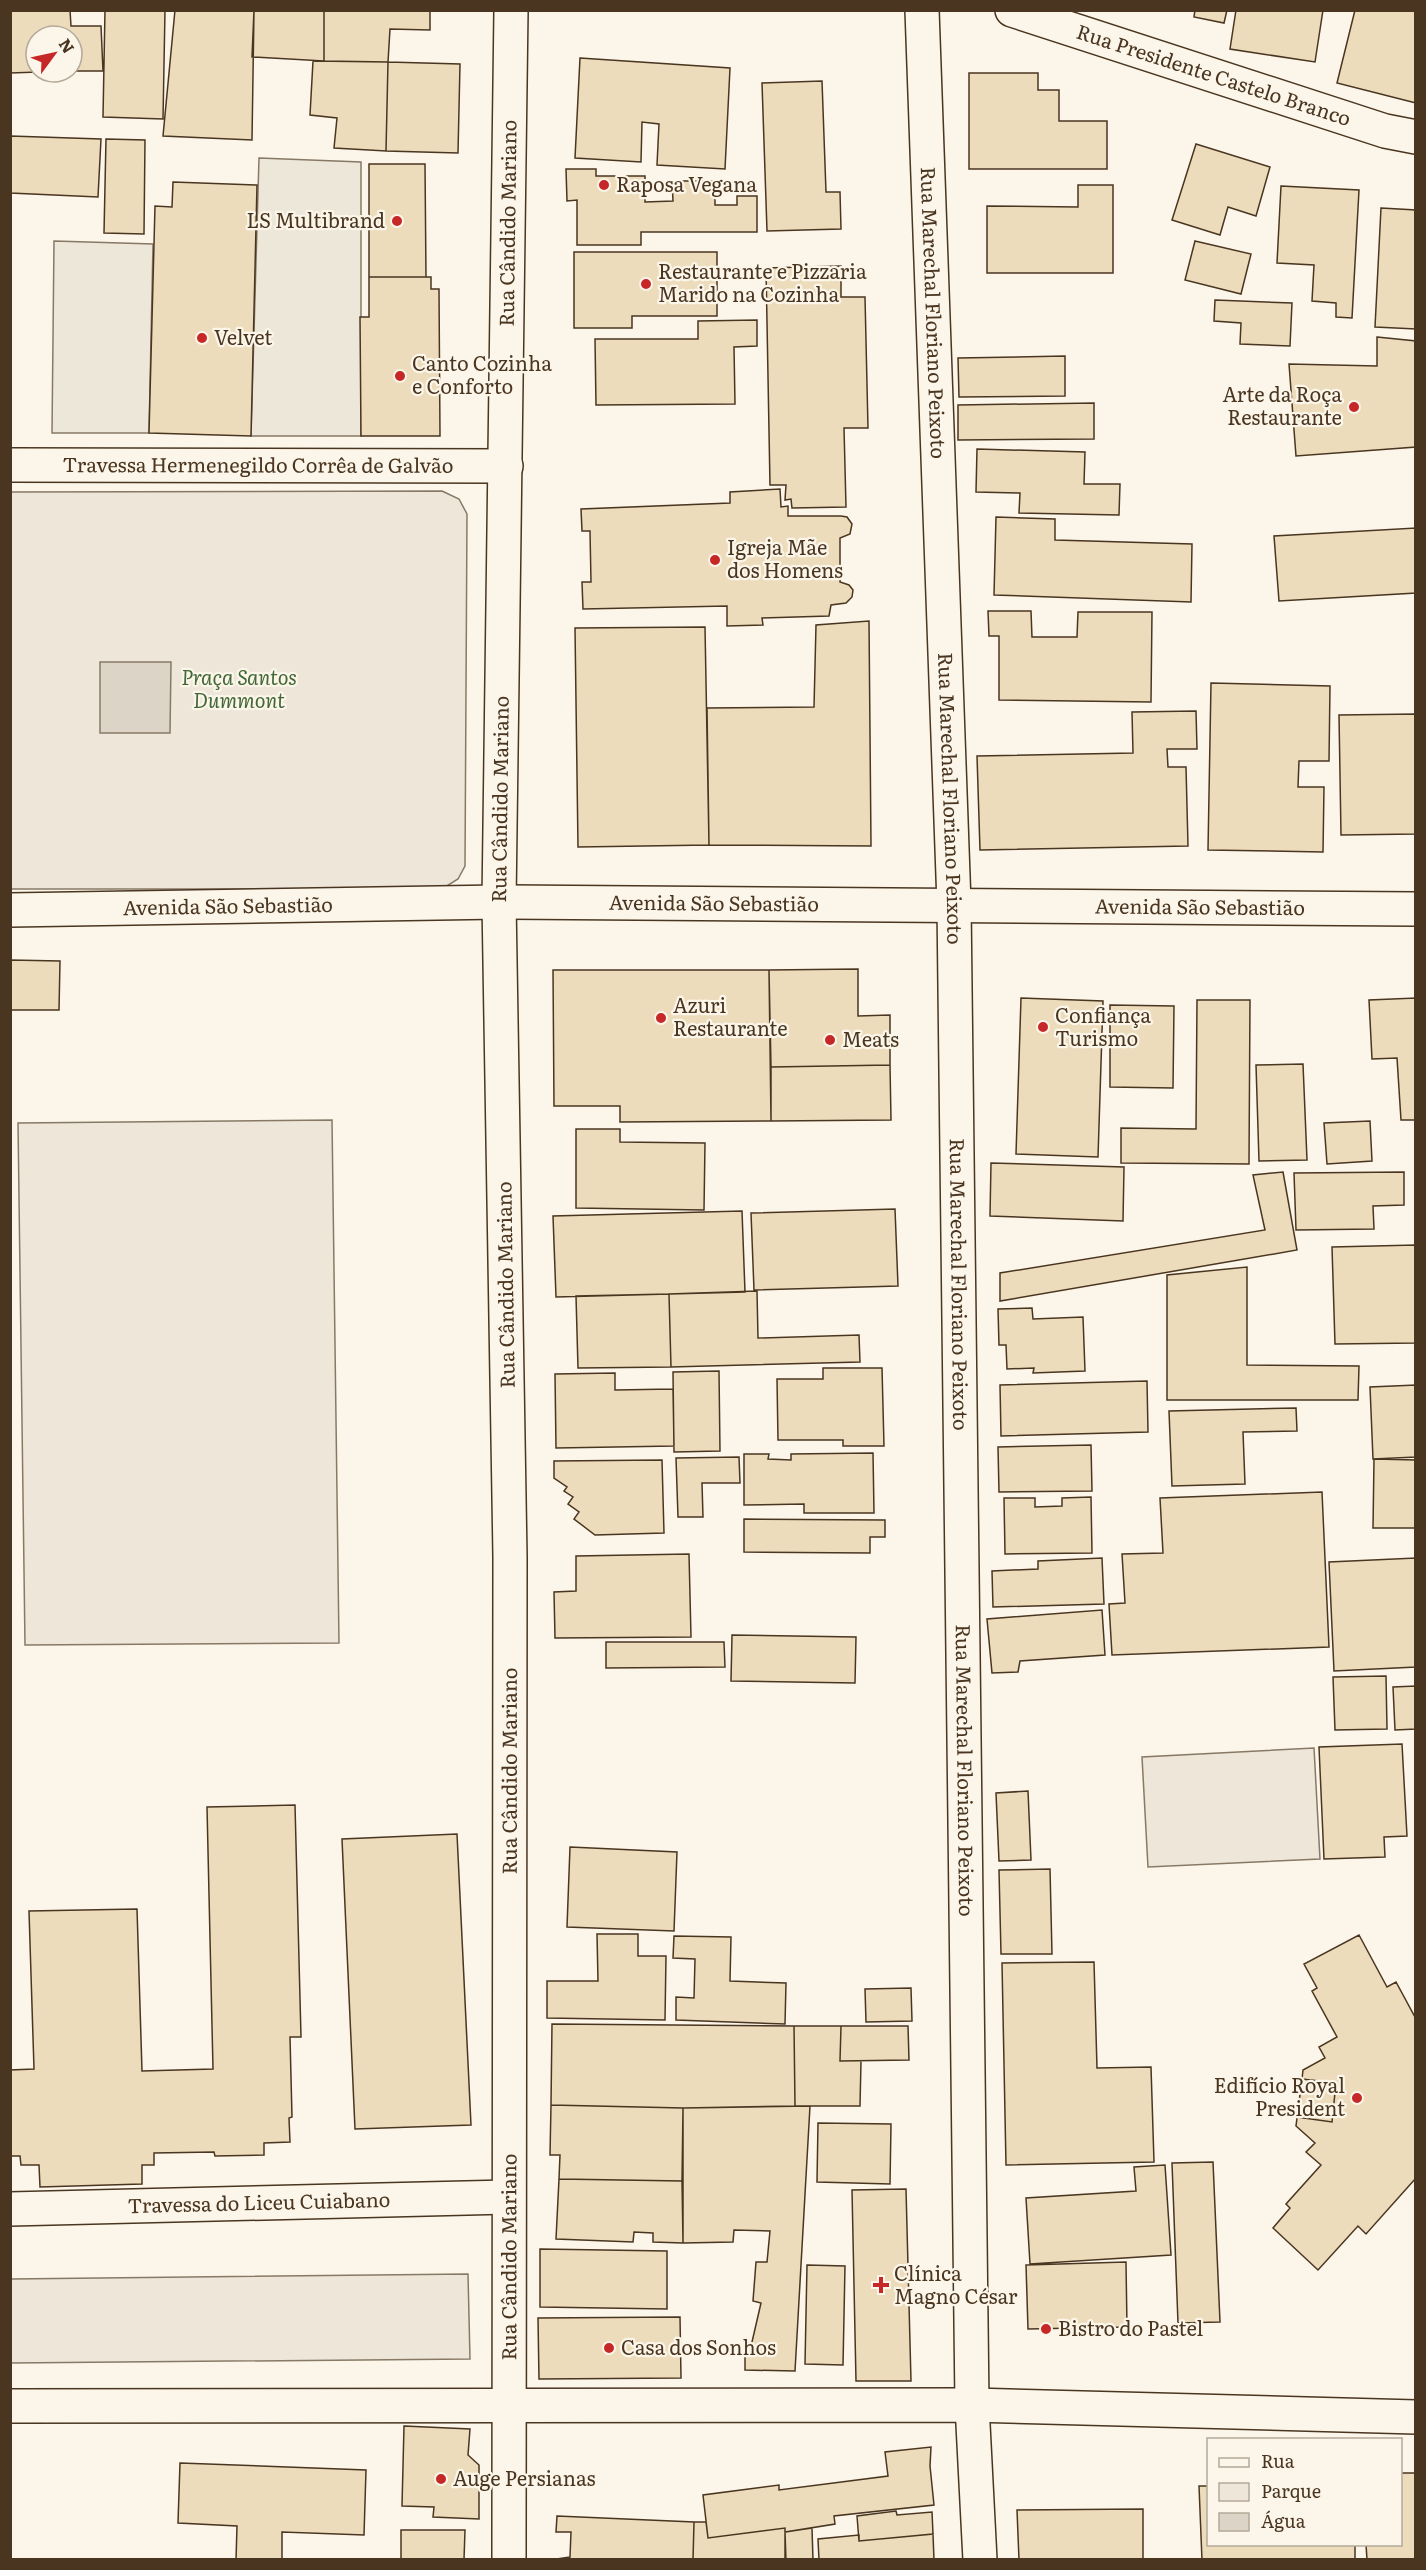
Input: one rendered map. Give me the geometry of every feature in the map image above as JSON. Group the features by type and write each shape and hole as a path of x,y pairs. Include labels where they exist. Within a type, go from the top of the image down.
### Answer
{"street":[{"name":"Rua Cândido Mariano","path":"509,2559 510,1557 499,902 511,10"},
{"name":"Rua Marechal Floriano Peixoto","path":"922,10 954,904 972,2405 980,2559"},
{"name":"Rua Presidente Castelo Branco","path":"1012,10 1385,130 1416,137"},
{"name":"Travessa Hermenegildo Corrêa de Galvão","path":"10,465 506,466"},
{"name":"Avenida São Sebastião","path":"10,910 499,902 1416,909"},
{"name":"Travessa do Liceu Cuiabano","path":"10,2209 508,2197"},
{"path":"10,2406 972,2405 1416,2417"}],"green space":[{"name":"Praça Santos Dummont","path":"442,491 459,499 467,514 465,866 458,879 442,889 11,889 10,492"},
{"path":"332,1120 339,1643 25,1645 18,1123"},
{"path":"1314,1748 1320,1859 1148,1867 1142,1757"},
{"path":"468,2274 470,2359 11,2363 11,2279"}],"shaded area":[{"path":"259,158 361,162 361,436 251,436"},
{"path":"54,241 153,244 149,433 52,433"}],"water":[{"path":"100,662 171,662 170,733 100,733"}],"building":[{"path":"10,10 70,10 71,24 24,24 24,73 10,73"},
{"path":"105,10 165,10 163,119 103,117"},
{"path":"175,10 254,10 252,140 163,136"},
{"path":"254,10 324,10 324,61 252,57"},
{"path":"324,10 430,10 430,30 390,29 388,62 324,61"},
{"path":"1195,10 1227,10 1224,23 1194,17"},
{"path":"1236,10 1323,10 1315,62 1230,49"},
{"path":"1355,10 1416,10 1416,103 1337,83"},
{"path":"84,26 101,26 103,71 84,71"},
{"path":"580,58 730,68 725,169 657,165 659,124 642,122 641,162 575,158"},
{"path":"313,61 388,62 386,151 334,148 337,118 310,115"},
{"path":"388,62 460,64 458,153 386,151"},
{"path":"969,73 1038,73 1038,90 1059,90 1059,121 1107,121 1107,169 969,169"},
{"path":"822,81 826,192 840,192 841,229 767,231 762,83"},
{"path":"10,136 101,139 98,197 10,193"},
{"path":"106,139 145,140 144,234 104,233"},
{"path":"1196,144 1270,167 1256,216 1228,207 1220,235 1172,220"},
{"name":"LS Multibrand","path":"369,164 425,164 426,277 369,277"},
{"path":"566,169 596,169 596,176 645,176 645,202 673,201 672,181 715,181 715,205 737,205 737,196 757,196 757,232 641,232 641,245 577,245 577,200 567,201"},
{"name":"Velvet","path":"173,182 257,185 251,436 149,433 155,206 172,207"},
{"path":"1078,185 1113,185 1113,273 987,273 987,206 1078,207"},
{"path":"1281,186 1359,190 1352,318 1336,317 1336,303 1312,301 1314,265 1277,263"},
{"path":"1381,208 1416,210 1416,329 1375,327"},
{"path":"1195,241 1251,254 1241,294 1185,280"},
{"name":"Restaurante e Pizzaria Marido na Cozinha","path":"574,252 717,252 717,316 632,316 632,328 574,328"},
{"path":"841,266 841,297 865,297 868,428 844,428 846,507 792,508 791,499 785,500 786,485 770,485 766,268"},
{"name":"Canto Cozinha e Conforto","path":"369,277 431,277 431,289 439,289 440,436 361,436 360,317 369,317"},
{"path":"1215,300 1292,303 1290,346 1240,344 1241,323 1214,321"},
{"path":"757,320 757,346 734,347 735,404 596,405 595,339 698,339 698,321"},
{"name":"Arte da Roça Restaurante","path":"1377,337 1416,341 1416,447 1296,456 1289,364 1377,366"},
{"path":"1065,356 1065,396 959,397 958,358"},
{"path":"1094,403 1094,439 958,440 958,405"},
{"path":"977,449 1085,452 1084,484 1120,484 1119,515 1019,513 1020,493 976,492"},
{"name":"Igreja Mãe dos Homens","path":"780,489 781,507 788,506 788,516 841,516 847,517 852,524 850,534 840,538 840,582 849,585 853,590 852,597 846,603 831,605 829,616 762,618 763,625 727,626 727,606 583,609 582,582 591,582 590,531 582,531 581,509 730,503 730,492"},
{"path":"996,517 1055,519 1055,540 1192,544 1191,602 994,595"},
{"path":"1416,528 1416,593 1279,601 1274,536"},
{"path":"988,611 1031,611 1032,637 1077,637 1078,612 1152,612 1151,702 999,700 999,636 989,636"},
{"path":"869,621 871,846 709,845 707,708 814,707 816,625"},
{"path":"705,627 709,845 578,847 575,628"},
{"path":"1211,683 1330,686 1329,761 1299,761 1298,787 1324,787 1323,852 1208,850"},
{"path":"1196,711 1197,749 1167,749 1168,767 1186,767 1188,846 980,850 977,756 1133,753 1132,712"},
{"path":"1416,714 1416,834 1341,835 1339,715"},
{"path":"10,960 60,961 59,1010 11,1010 10,1013"},
{"name":"Meats","path":"858,969 858,1016 890,1015 890,1065 771,1067 769,970"},
{"name":"Azuri Restaurante","path":"553,970 769,970 771,1121 620,1122 620,1106 554,1106"},
{"path":"1021,998 1103,1001 1098,1157 1016,1154"},
{"path":"1416,998 1416,1120 1401,1120 1397,1058 1372,1059 1369,1000"},
{"path":"1197,1000 1250,1000 1249,1164 1121,1163 1121,1128 1196,1129"},
{"path":"1110,1005 1174,1006 1173,1088 1110,1087"},
{"path":"1303,1064 1307,1160 1259,1161 1256,1065"},
{"path":"890,1065 891,1120 771,1121 771,1067"},
{"path":"1370,1121 1372,1161 1327,1164 1324,1123"},
{"path":"576,1129 620,1129 620,1142 705,1143 704,1210 576,1208"},
{"path":"991,1163 1124,1167 1123,1221 990,1216"},
{"path":"1283,1172 1297,1250 1000,1301 1000,1273 1265,1230 1253,1175"},
{"path":"1404,1172 1404,1205 1373,1206 1374,1229 1296,1230 1294,1173"},
{"path":"895,1209 898,1286 754,1290 751,1213"},
{"path":"742,1211 745,1292 556,1297 553,1216"},
{"path":"1416,1245 1416,1343 1335,1344 1332,1247"},
{"path":"1247,1267 1247,1365 1359,1366 1358,1400 1167,1400 1167,1275"},
{"path":"757,1291 758,1338 859,1335 860,1362 671,1367 669,1294"},
{"path":"669,1294 671,1367 578,1368 576,1296"},
{"path":"1032,1308 1033,1319 1083,1317 1085,1371 1033,1373 1034,1368 1007,1369 1006,1345 999,1345 998,1309"},
{"path":"823,1368 882,1368 884,1446 843,1446 843,1440 778,1440 777,1379 823,1379"},
{"path":"719,1371 720,1451 674,1452 673,1372"},
{"path":"615,1373 615,1390 673,1389 674,1446 556,1448 555,1374"},
{"path":"1147,1381 1148,1432 1001,1436 1000,1385"},
{"path":"1416,1385 1416,1457 1373,1459 1370,1387"},
{"path":"1296,1408 1297,1431 1243,1432 1245,1484 1172,1486 1169,1411"},
{"path":"1091,1445 1092,1491 999,1492 998,1447"},
{"path":"873,1453 874,1513 804,1513 804,1504 744,1505 744,1454 769,1454 768,1459 791,1460 791,1454"},
{"path":"739,1457 740,1483 702,1483 703,1517 678,1517 676,1458"},
{"path":"1374,1459 1416,1460 1416,1528 1373,1528"},
{"path":"662,1460 664,1533 595,1535 574,1519 579,1512 568,1504 573,1497 564,1491 567,1487 554,1478 554,1461"},
{"path":"1322,1492 1329,1647 1112,1655 1109,1604 1125,1603 1122,1554 1163,1553 1160,1498"},
{"path":"1091,1497 1092,1553 1005,1554 1004,1498 1035,1498 1035,1507 1062,1506 1062,1498"},
{"path":"744,1519 885,1520 885,1537 870,1537 870,1553 744,1552"},
{"path":"689,1554 691,1637 555,1638 554,1592 576,1591 576,1556"},
{"path":"1102,1558 1104,1604 993,1607 992,1571 1038,1569 1038,1561"},
{"path":"1416,1558 1416,1667 1334,1671 1329,1562"},
{"path":"1102,1610 1105,1655 1020,1661 1018,1672 992,1673 987,1619"},
{"path":"732,1635 856,1637 855,1683 731,1681"},
{"path":"606,1642 724,1642 725,1667 606,1668"},
{"path":"1386,1676 1387,1729 1335,1730 1333,1677"},
{"path":"1416,1686 1416,1729 1395,1730 1393,1687"},
{"path":"1402,1744 1407,1836 1384,1837 1385,1857 1324,1859 1319,1747"},
{"path":"1028,1791 1031,1860 999,1861 996,1793"},
{"path":"295,1805 301,2037 290,2037 292,2117 289,2118 290,2142 264,2143 264,2155 215,2156 214,2152 154,2153 154,2165 142,2165 142,2184 40,2187 39,2165 21,2165 20,2156 10,2156 10,2070 34,2069 29,1911 137,1909 142,2071 213,2069 207,1807"},
{"path":"457,1834 471,2125 355,2129 342,1839"},
{"path":"570,1847 677,1852 674,1931 567,1927"},
{"path":"1050,1869 1052,1954 1001,1954 999,1870"},
{"path":"597,1934 638,1934 638,1956 666,1956 665,2020 547,2018 547,1981 598,1981"},
{"name":"Edifício Royal President","path":"1359,1935 1387,1987 1396,1982 1416,2019 1416,2178 1366,2234 1358,2226 1318,2270 1273,2228 1290,2208 1286,2204 1321,2165 1306,2152 1315,2143 1296,2126 1303,2070 1325,2058 1319,2047 1337,2037 1312,1991 1317,1988 1304,1964"},
{"path":"674,1936 731,1937 730,1981 786,1983 785,2024 676,2020 676,1997 694,1998 695,1959 673,1958"},
{"path":"1094,1962 1097,2068 1151,2067 1154,2162 1006,2165 1002,1963"},
{"path":"911,1988 912,2021 866,2022 865,1989"},
{"path":"552,2024 794,2026 795,2106 683,2108 551,2105"},
{"path":"794,2026 841,2026 840,2061 861,2061 860,2106 795,2106"},
{"path":"841,2026 908,2026 909,2060 840,2061"},
{"path":"1302,2079 1336,2083 1332,2122 1297,2117"},
{"path":"551,2105 683,2108 682,2181 559,2179 560,2155 550,2155"},
{"path":"810,2106 795,2371 745,2370 745,2347 752,2342 761,2303 753,2301 756,2262 767,2262 770,2231 734,2230 733,2242 683,2243 683,2108"},
{"path":"818,2123 891,2124 890,2184 817,2182"},
{"path":"1213,2162 1220,2322 1178,2323 1172,2163"},
{"path":"1165,2165 1171,2255 1030,2264 1026,2198 1136,2191 1134,2167"},
{"path":"559,2179 682,2181 683,2243 653,2242 653,2233 634,2232 633,2242 556,2239"},
{"name":"Clínica Magno César","path":"906,2189 911,2381 856,2381 852,2190"},
{"path":"540,2249 667,2251 667,2309 540,2307"},
{"path":"1126,2262 1127,2327 1028,2329 1026,2265"},
{"path":"807,2265 845,2266 843,2365 805,2364"},
{"name":"Casa dos Sonhos","path":"680,2317 681,2378 539,2379 538,2318"},
{"name":"Auge Persianas","path":"404,2426 470,2429 468,2455 479,2465 479,2519 433,2517 434,2507 402,2506"},
{"path":"931,2447 930,2466 934,2505 834,2516 835,2524 785,2532 785,2528 708,2538 703,2495 779,2485 779,2490 888,2476 885,2452"},
{"path":"180,2463 366,2470 364,2535 282,2532 282,2560 236,2560 237,2526 178,2523"},
{"path":"1402,2473 1416,2473 1416,2560 1367,2560 1366,2546 1402,2546"},
{"path":"1199,2486 1207,2486 1207,2546 1355,2546 1355,2560 1202,2560"},
{"path":"1143,2509 1143,2560 1019,2560 1017,2510"},
{"path":"896,2511 897,2515 932,2512 933,2534 859,2541 857,2516"},
{"path":"557,2516 694,2522 693,2560 550,2560 570,2557 571,2532 556,2532"},
{"path":"694,2522 706,2522 708,2538 785,2528 785,2560 693,2560"},
{"path":"812,2528 813,2560 786,2560 785,2532"},
{"path":"401,2530 465,2530 464,2560 401,2560"},
{"path":"933,2534 934,2560 819,2560 818,2539 859,2535 859,2541"}],"place":[{"name":"Raposa Vegana","path":"604,185"},
{"name":"LS Multibrand","path":"397,221"},
{"name":"Restaurante e Pizzaria Marido na Cozinha","path":"646,284"},
{"name":"Velvet","path":"202,338"},
{"name":"Canto Cozinha e Conforto","path":"400,376"},
{"name":"Arte da Roça Restaurante","path":"1354,407"},
{"name":"Igreja Mãe dos Homens","path":"715,560"},
{"name":"Azuri Restaurante","path":"661,1018"},
{"name":"Confiança Turismo","path":"1043,1027"},
{"name":"Meats","path":"830,1040"},
{"name":"Edifício Royal President","path":"1357,2098"},
{"name":"Clínica Magno César","path":"881,2285"},
{"name":"Bistro do Pastel","path":"1046,2329"},
{"name":"Casa dos Sonhos","path":"609,2348"},
{"name":"Auge Persianas","path":"441,2479"}]}
